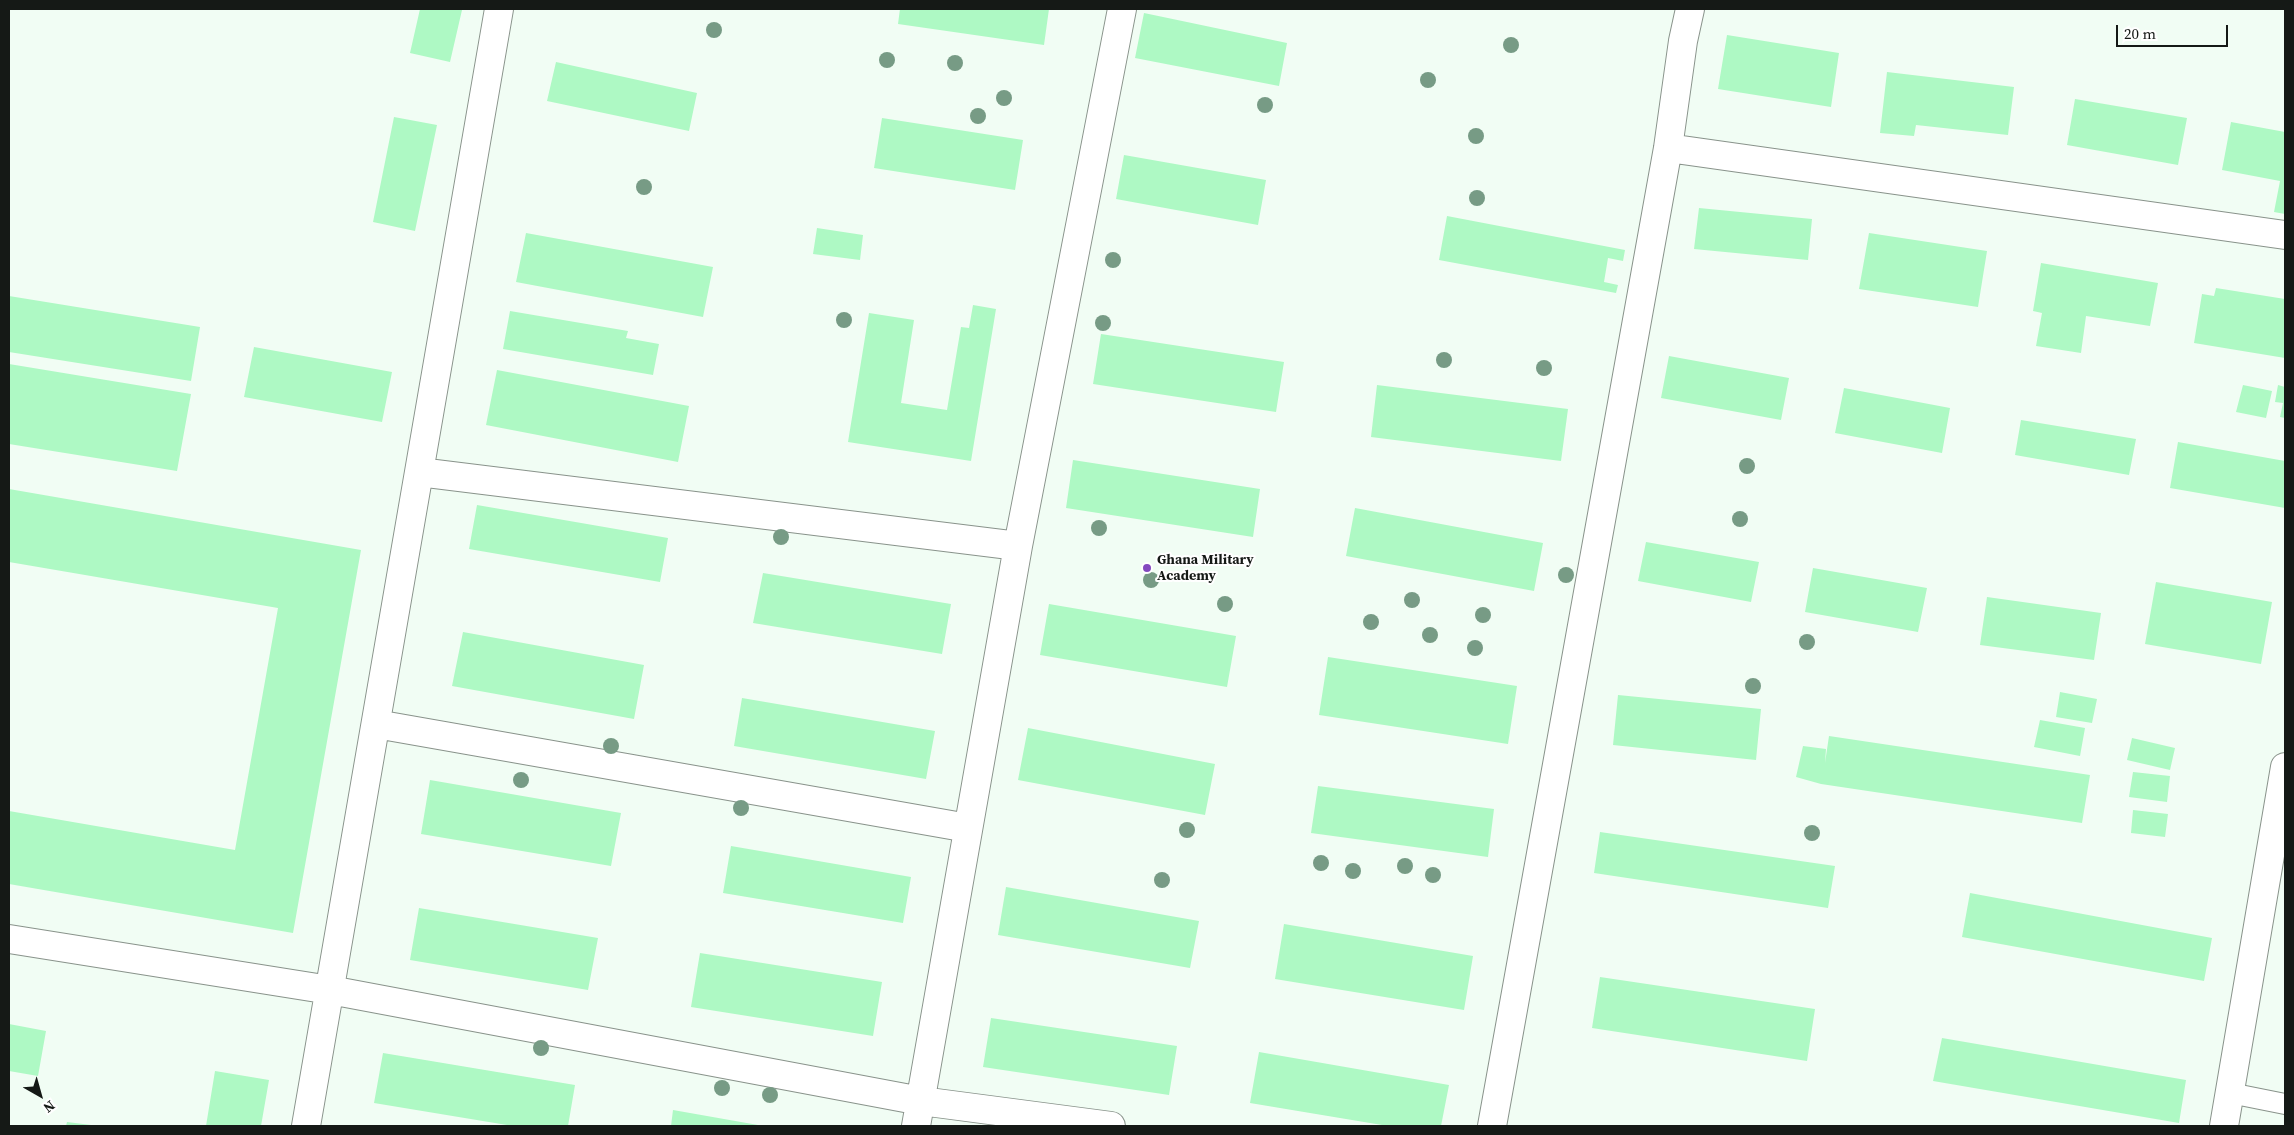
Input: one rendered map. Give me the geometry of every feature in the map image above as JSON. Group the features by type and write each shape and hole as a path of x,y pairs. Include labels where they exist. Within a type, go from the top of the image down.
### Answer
{"street":[{"path":"306,1126 499,9"},
{"path":"918,1114 1018,546 1122,9"},
{"path":"1492,1126 1668,148 1683,41 1690,9"},
{"path":"1668,148 2285,235"},
{"path":"420,472 1018,546"},
{"path":"376,724 968,828"},
{"path":"2224,1126 2285,767"},
{"path":"9,939 330,990 918,1114 1111,1126"}],"lane":[{"path":"2230,1093 2285,1104"}],"building":[{"path":"420,9 462,10 450,62 410,53"},
{"path":"900,9 1049,9 1044,45 898,24"},
{"path":"1144,13 1287,43 1279,86 1135,58"},
{"path":"1727,35 1839,53 1831,107 1718,89"},
{"path":"556,62 697,93 689,131 547,101"},
{"path":"1887,72 2014,87 2008,135 1916,125 1914,136 1880,133"},
{"path":"2075,99 2187,118 2178,165 2067,145"},
{"path":"394,117 437,125 415,231 373,222"},
{"path":"882,118 1023,140 1015,190 874,168"},
{"path":"2231,122 2285,132 2285,214 2274,212 2280,181 2222,170"},
{"path":"1124,155 1266,180 1258,225 1116,199"},
{"path":"1699,208 1812,219 1808,260 1694,249"},
{"path":"1447,216 1625,250 1623,261 1608,258 1604,282 1618,285 1616,293 1439,260"},
{"path":"817,228 863,235 860,260 813,254"},
{"path":"526,233 713,267 703,317 516,282"},
{"path":"1869,233 1987,251 1978,307 1859,289"},
{"path":"2041,263 2158,283 2150,326 2086,316 2081,353 2036,346 2042,313 2033,311"},
{"path":"2216,288 2285,299 2285,358 2194,343 2202,294 2214,296"},
{"path":"9,296 200,327 191,381 9,352"},
{"path":"973,305 996,309 971,461 848,442 869,313 914,320 901,403 947,410 961,327 969,328"},
{"path":"510,311 628,331 626,338 659,344 653,375 503,349"},
{"path":"1101,334 1284,362 1276,412 1093,384"},
{"path":"254,347 392,372 382,422 244,397"},
{"path":"1669,356 1789,378 1781,420 1661,398"},
{"path":"9,364 191,394 177,471 9,444"},
{"path":"497,370 689,406 678,462 486,425"},
{"path":"1377,385 1568,409 1561,461 1371,437"},
{"path":"2243,385 2272,391 2266,418 2236,412"},
{"path":"2278,385 2285,387 2285,418 2280,417 2283,403 2275,402"},
{"path":"1844,388 1950,408 1942,453 1835,433"},
{"path":"2021,420 2136,439 2129,475 2015,455"},
{"path":"2178,442 2285,461 2285,508 2170,488"},
{"path":"1073,460 1260,489 1253,537 1066,508"},
{"path":"9,489 361,550 293,933 9,884 9,811 235,850 278,608 9,562"},
{"path":"477,505 668,538 660,582 469,549"},
{"path":"1355,508 1543,543 1534,591 1346,556"},
{"path":"1646,542 1759,562 1751,602 1638,581"},
{"path":"1813,568 1927,588 1918,632 1805,612"},
{"path":"763,573 951,604 942,654 753,623"},
{"path":"2156,582 2272,602 2261,664 2145,644"},
{"path":"1987,597 2101,613 2094,660 1980,645"},
{"path":"1049,604 1236,636 1227,687 1040,655"},
{"path":"463,632 644,665 634,719 452,686"},
{"path":"1328,657 1517,686 1508,744 1319,715"},
{"path":"2060,692 2097,699 2092,723 2056,717"},
{"path":"1618,695 1761,709 1756,760 1613,745"},
{"path":"742,698 935,731 926,779 734,746"},
{"path":"2040,720 2085,728 2080,756 2034,747"},
{"path":"1028,728 1215,764 1205,815 1018,780"},
{"path":"1829,736 2090,775 2082,823 1821,784 1796,777 1803,746 1826,749 1825,763"},
{"path":"2132,738 2175,748 2170,770 2127,760"},
{"path":"2133,772 2170,776 2167,802 2129,797"},
{"path":"430,780 621,813 611,866 421,834"},
{"path":"1318,786 1494,809 1488,857 1311,833"},
{"path":"2133,810 2168,814 2165,837 2131,833"},
{"path":"1600,832 1835,866 1828,908 1594,873"},
{"path":"731,846 911,877 903,923 723,893"},
{"path":"1006,887 1199,921 1190,968 998,935"},
{"path":"1970,893 2212,938 2204,981 1962,937"},
{"path":"419,908 598,938 588,990 410,960"},
{"path":"1284,924 1473,956 1464,1010 1275,979"},
{"path":"700,953 882,982 873,1036 691,1007"},
{"path":"1600,977 1815,1009 1807,1061 1592,1028"},
{"path":"991,1018 1177,1046 1169,1095 983,1067"},
{"path":"9,1024 46,1031 38,1076 9,1071"},
{"path":"1942,1038 2186,1080 2179,1123 1933,1081"},
{"path":"1259,1052 1449,1085 1441,1126 1388,1126 1250,1103"},
{"path":"383,1053 575,1085 568,1126 513,1126 374,1103"},
{"path":"215,1071 269,1080 261,1126 206,1126"},
{"path":"673,1110 758,1125 758,1126 671,1126"},
{"path":"67,1122 91,1125 91,1126 66,1126"}],"place":[{"name":"Ghana Military Academy","path":"1147,568"}]}
